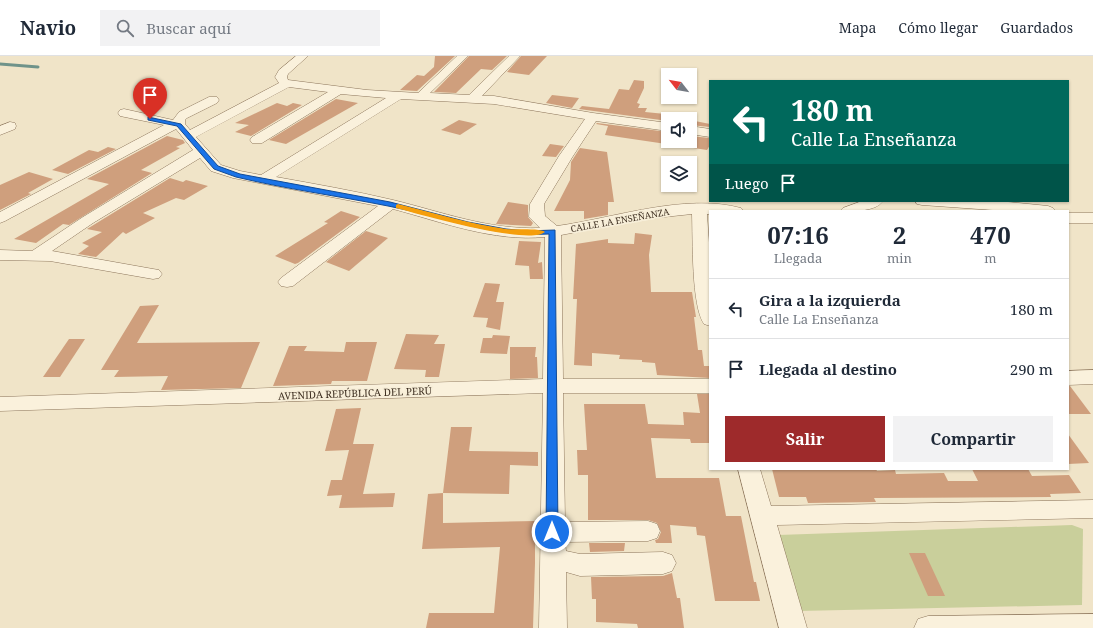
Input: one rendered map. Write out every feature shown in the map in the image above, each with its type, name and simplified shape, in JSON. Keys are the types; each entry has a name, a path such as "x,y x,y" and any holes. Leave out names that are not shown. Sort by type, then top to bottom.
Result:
{"street":[{"path":"303,56 283,72 280,77 284,83 367,94 494,100 593,117 661,126"},
{"path":"421,96 463,56"},
{"path":"472,98 515,56"},
{"path":"189,136 208,120 236,110 288,84"},
{"path":"257,140 340,90"},
{"path":"238,95 254,100"},
{"path":"262,180 400,95"},
{"path":"0,218 179,119 215,103 236,110"},
{"path":"124,113 179,119"},
{"path":"552,628 553,231 537,217 537,204 566,156 593,117"},
{"name":"CALLE LA ENSEÑANZA","path":"179,119 189,136 216,168 238,176 390,204 468,224 506,231 526,233 553,231 593,225 645,214 700,208 724,210"},
{"path":"697,131 709,133"},
{"path":"35,256 88,220 201,151"},
{"path":"851,210 873,202"},
{"path":"943,202 984,204 1039,210"},
{"path":"287,282 390,204"},
{"path":"700,208 704,297 709,316"},
{"path":"1069,218 1093,218"},
{"path":"0,255 50,256 153,274"},
{"path":"1069,378 1093,377"},
{"name":"AVENIDA REPÚBLICA DEL PERÚ","path":"0,404 552,386 709,386"},
{"path":"749,470 793,628"},
{"path":"762,516 1093,509"},
{"path":"552,532 648,531"},
{"path":"552,558 580,565 663,563"},
{"path":"928,628 1093,626"}],"green space":[{"path":"1072,525 1083,529 1082,605 798,611 778,535"}],"building":[{"path":"435,56 455,56 417,91 400,90 417,75 424,76 434,67"},
{"path":"469,56 507,56 492,70 481,69 456,93 434,92"},
{"path":"521,56 547,56 529,75 507,72"},
{"path":"634,80 644,81 644,88 637,103 640,104 638,108 647,108 645,112 661,114 661,120 579,109 582,106 609,109 619,89 629,90"},
{"path":"552,95 579,98 572,108 546,103"},
{"path":"336,99 358,103 286,144 269,140"},
{"path":"277,103 287,106 293,103 302,105 251,136 235,132 249,125 235,123"},
{"path":"459,120 477,124 460,135 441,130"},
{"path":"697,121 709,124 709,127 697,126"},
{"path":"596,124 661,131 661,143 605,135 608,126"},
{"path":"167,136 183,140 185,143 176,147 180,148 141,170 152,173 69,225 63,224 36,243 14,239 109,184 87,179"},
{"path":"697,137 709,138 709,147 707,150 693,148 697,148"},
{"path":"550,144 564,146 556,157 542,156"},
{"path":"108,147 116,149 68,174 52,170 89,150 98,152"},
{"path":"580,148 607,152 614,202 608,202 608,215 584,219 584,211 554,211 570,180 571,162"},
{"path":"29,172 53,179 28,193 31,194 0,210 0,185"},
{"path":"170,178 183,182 186,180 208,186 184,200 176,198 143,213 155,218 126,234 123,232 96,257 78,254 89,246 82,243 102,232 87,229"},
{"path":"508,202 528,205 528,217 533,223 531,226 496,224"},
{"path":"341,211 360,217 298,263 295,264 275,256 328,223 324,222"},
{"path":"366,231 388,238 349,271 326,262"},
{"path":"635,233 652,235 649,255 651,292 692,292 696,317 694,317 698,350 702,350 704,366 709,366 709,378 657,375 655,363 642,362 642,360 619,359 620,355 592,353 592,366 574,365 577,299 573,299 576,244 608,239 608,243 634,244"},
{"path":"519,241 541,242 538,263 542,262 543,279 530,279 529,266 515,265"},
{"path":"485,283 500,284 496,302 504,302 500,330 486,327 488,318 473,317"},
{"path":"159,305 137,343 260,342 241,388 161,390 168,376 114,377 119,370 101,370 140,306"},
{"path":"406,334 439,335 434,344 445,344 439,377 425,377 426,370 394,369"},
{"path":"493,335 510,336 507,354 480,353 483,338 492,338"},
{"path":"69,339 85,339 60,377 43,377"},
{"path":"346,342 377,342 367,381 332,381 331,384 273,386 289,346 307,346 304,351 344,352"},
{"path":"510,347 536,347 535,357 537,357 538,378 510,379"},
{"path":"1069,386 1070,386 1091,414 1069,414"},
{"path":"697,394 709,394 709,443 691,443 690,439 651,438 656,478 719,478 726,516 741,516 754,582 756,582 760,601 715,601 705,536 697,535 696,527 670,525 672,543 656,543 655,540 658,539 661,532 657,523 648,520 588,520 588,475 578,475 577,450 587,450 584,404 645,404 648,424 684,425 683,412 700,413"},
{"path":"361,408 353,444 374,444 363,494 395,493 393,507 339,508 342,495 327,496 331,480 342,480 349,450 325,451 336,409"},
{"path":"451,427 472,427 469,451 538,452 538,466 510,465 509,494 443,493"},
{"path":"1069,435 1089,463 1069,464"},
{"path":"772,470 895,470 896,474 944,473 948,481 978,481 972,470 1029,470 1032,476 1069,475 1081,493 1050,494 1051,497 874,498 876,502 808,503 806,497 779,497"},
{"path":"443,493 443,523 535,521 533,628 426,628 429,613 494,613 500,547 422,549 428,494"},
{"path":"589,543 625,543 624,551 590,552"},
{"path":"909,553 925,553 945,596 928,596"},
{"path":"672,573 677,598 680,598 684,628 638,628 637,624 596,622 596,599 592,599 591,577 663,576"}],"waterway":[{"path":"0,64 38,67"}],"slow traffic":[{"path":"398,206 468,224 506,231 526,233 541,232"}],"route":[{"path":"150,119 179,125 216,168 238,176 390,204 468,224 506,231 526,233 553,231 552,532"}]}
